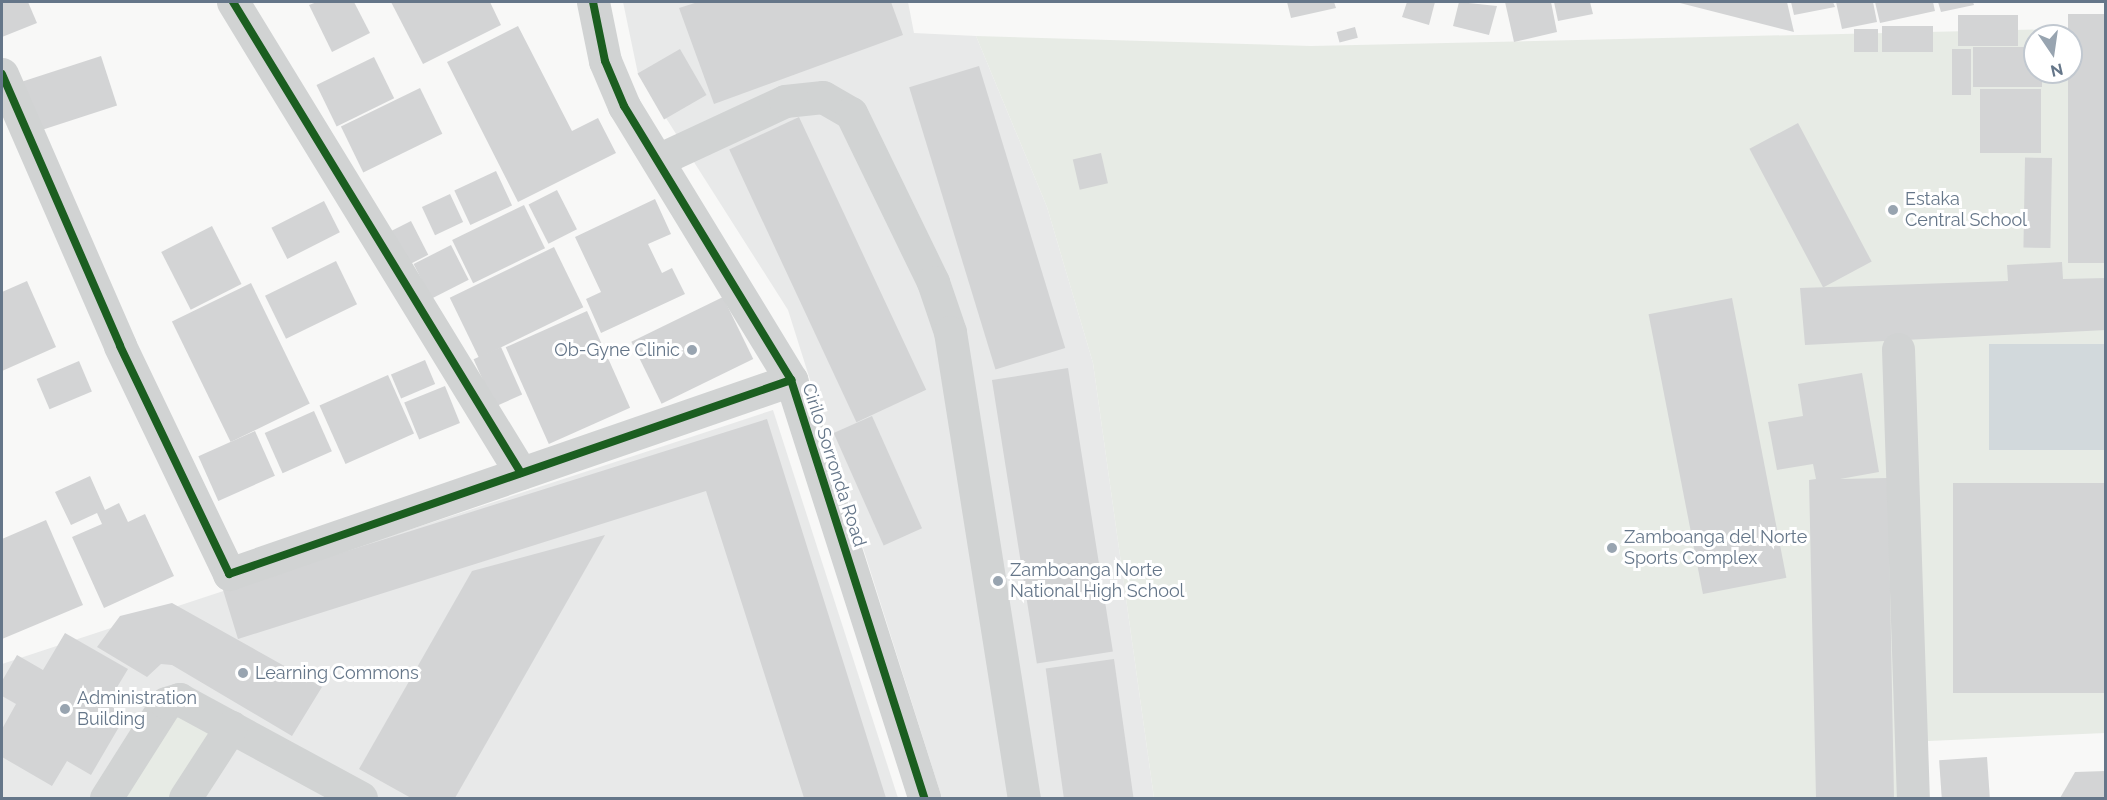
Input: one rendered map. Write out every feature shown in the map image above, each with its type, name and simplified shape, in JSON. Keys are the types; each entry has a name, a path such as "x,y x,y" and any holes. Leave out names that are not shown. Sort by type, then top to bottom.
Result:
{"street":[{"path":"233,2 521,473"},
{"name":"Cirilo Sorronda Road","path":"593,2 605,61 658,160 791,380 924,798"},
{"path":"2,74 120,346 229,574 791,380"},
{"path":"658,160 785,101 823,97 851,113 933,282 950,332 1024,798"},
{"path":"1898,349 1913,798"},
{"path":"106,798 166,703 186,701 361,798"},
{"path":"185,798 231,727"}],"shaded area":[{"name":"Zamboanga Norte National High School","path":"623,2 908,2 914,33 976,36 1047,207 1093,363 1154,798 942,798 788,310 638,74"},
{"name":"Zamboanga del Norte Sports Complex","path":"2083,28 2105,28 2105,733 1907,742 1906,798 1154,798 1093,363 1047,207 976,36 1311,46 2023,30 2023,84 2083,84"},
{"path":"1989,344 2105,344 2105,450 1989,450"},
{"path":"773,410 898,798 2,798 2,664"},
{"path":"177,716 214,736 172,798 119,798"}],"building":[{"path":"2,2 28,2 37,23 2,37"},
{"path":"317,2 354,2 370,33 332,52 309,5"},
{"path":"391,2 490,2 501,25 423,64"},
{"path":"698,2 891,2 903,35 714,104 679,8"},
{"path":"1287,2 1334,2 1336,8 1291,18"},
{"path":"1407,2 1435,2 1429,25 1402,17"},
{"path":"1459,2 1497,6 1489,35 1453,26"},
{"path":"1505,2 1551,2 1557,32 1514,42"},
{"path":"1554,2 1590,2 1593,14 1558,21"},
{"path":"1676,2 1787,2 1794,32"},
{"path":"1791,2 1833,2 1835,7 1794,15"},
{"path":"1836,2 1873,2 1877,22 1842,29"},
{"path":"1875,2 1933,2 1935,11 1880,23"},
{"path":"1938,2 1973,2 1974,5 1941,12"},
{"path":"2068,14 2106,14 2106,263 2068,263 2068,84 2083,84 2083,24 2068,24"},
{"path":"1958,15 2018,15 2018,46 1958,46"},
{"path":"518,26 572,131 598,118 616,153 518,202 447,62"},
{"path":"1882,26 1933,26 1933,52 1882,52"},
{"path":"1355,27 1358,38 1339,43 1337,32"},
{"path":"1854,29 1878,29 1878,52 1854,52"},
{"path":"1973,47 2023,47 2023,84 2042,84 2042,87 1973,87"},
{"path":"680,49 706,95 664,119 638,74"},
{"path":"1952,49 1971,49 1971,95 1952,95"},
{"path":"101,56 117,105 29,134 13,85"},
{"path":"374,57 394,98 337,126 316,85"},
{"path":"979,66 1065,348 995,369 909,87"},
{"path":"420,88 442,134 363,172 341,127"},
{"path":"1980,89 2041,89 2041,153 1980,153"},
{"path":"799,117 926,390 856,422 729,150"},
{"path":"1798,123 1872,262 1823,287 1749,149"},
{"path":"1101,153 1108,183 1080,190 1073,160"},
{"path":"2025,158 2052,158 2050,248 2023,248"},
{"path":"496,171 512,205 470,225 454,190"},
{"path":"557,190 577,229 548,244 528,205"},
{"path":"450,194 463,222 435,235 422,207"},
{"path":"655,199 671,234 648,244 662,273 672,268 685,294 601,333 586,299 601,292 575,237"},
{"path":"324,201 340,232 287,259 271,228"},
{"path":"524,205 545,248 473,283 452,240"},
{"path":"411,221 428,255 402,268 384,235"},
{"path":"212,226 242,284 191,310 161,252"},
{"path":"451,245 469,280 431,299 414,264"},
{"path":"554,247 583,307 479,358 450,298"},
{"path":"336,261 357,304 286,339 265,296"},
{"path":"2062,262 2063,279 2106,278 2106,330 1805,345 1800,288 2008,281 2007,265"},
{"path":"27,281 56,347 2,371 2,292"},
{"path":"251,283 310,403 231,442 172,322"},
{"name":"Ob-Gyne Clinic","path":"723,297 753,359 662,404 631,342"},
{"path":"1732,298 1786,578 1703,594 1649,314"},
{"path":"587,311 630,408 549,444 506,347"},
{"path":"501,347 522,395 495,407 474,359"},
{"path":"425,360 435,384 401,398 391,374"},
{"path":"79,361 92,391 50,409 37,379"},
{"path":"1068,368 1113,651 1037,664 992,380"},
{"path":"1862,373 1879,472 1840,479 1888,478 1894,798 1816,798 1809,480 1816,479 1813,464 1777,470 1768,422 1803,416 1798,384"},
{"path":"388,375 414,433 346,464 319,406"},
{"path":"445,386 460,423 419,440 404,402"},
{"path":"314,411 332,451 283,473 265,433"},
{"path":"872,416 922,528 884,545 834,433"},
{"path":"767,419 886,798 804,798 706,491 238,639 223,590"},
{"path":"255,431 275,476 218,501 198,456"},
{"path":"90,476 105,510 119,503 128,522 145,514 174,576 104,608 72,537 102,524 97,513 71,525 55,492"},
{"path":"1953,483 2106,483 2106,693 1953,693"},
{"path":"46,520 83,605 2,639 2,539"},
{"path":"605,535 455,798 411,798 359,769 472,571"},
{"name":"Learning Commons","path":"172,603 322,687 292,736 172,665 161,664 147,677 97,647 120,616"},
{"name":"Administration Building","path":"65,633 128,669 107,704 126,715 91,775 67,761 52,786 2,757 2,729 16,704 2,696 2,681 17,655 43,670"},
{"path":"1114,659 1133,798 1064,798 1046,669"},
{"path":"1987,757 1990,798 1942,798 1939,760"},
{"path":"2106,771 2106,798 2060,798 2075,772"}],"cycle path":[{"path":"233,2 521,473"},
{"path":"593,2 605,61 624,106 791,380 924,798"},
{"path":"2,74 120,346 229,574 791,380"}],"place":[{"name":"Estaka Central School","path":"1893,210"},
{"name":"Ob-Gyne Clinic","path":"692,350"},
{"name":"Zamboanga del Norte Sports Complex","path":"1612,548"},
{"name":"Zamboanga Norte National High School","path":"998,581"},
{"name":"Learning Commons","path":"243,673"},
{"name":"Administration Building","path":"65,709"}]}
